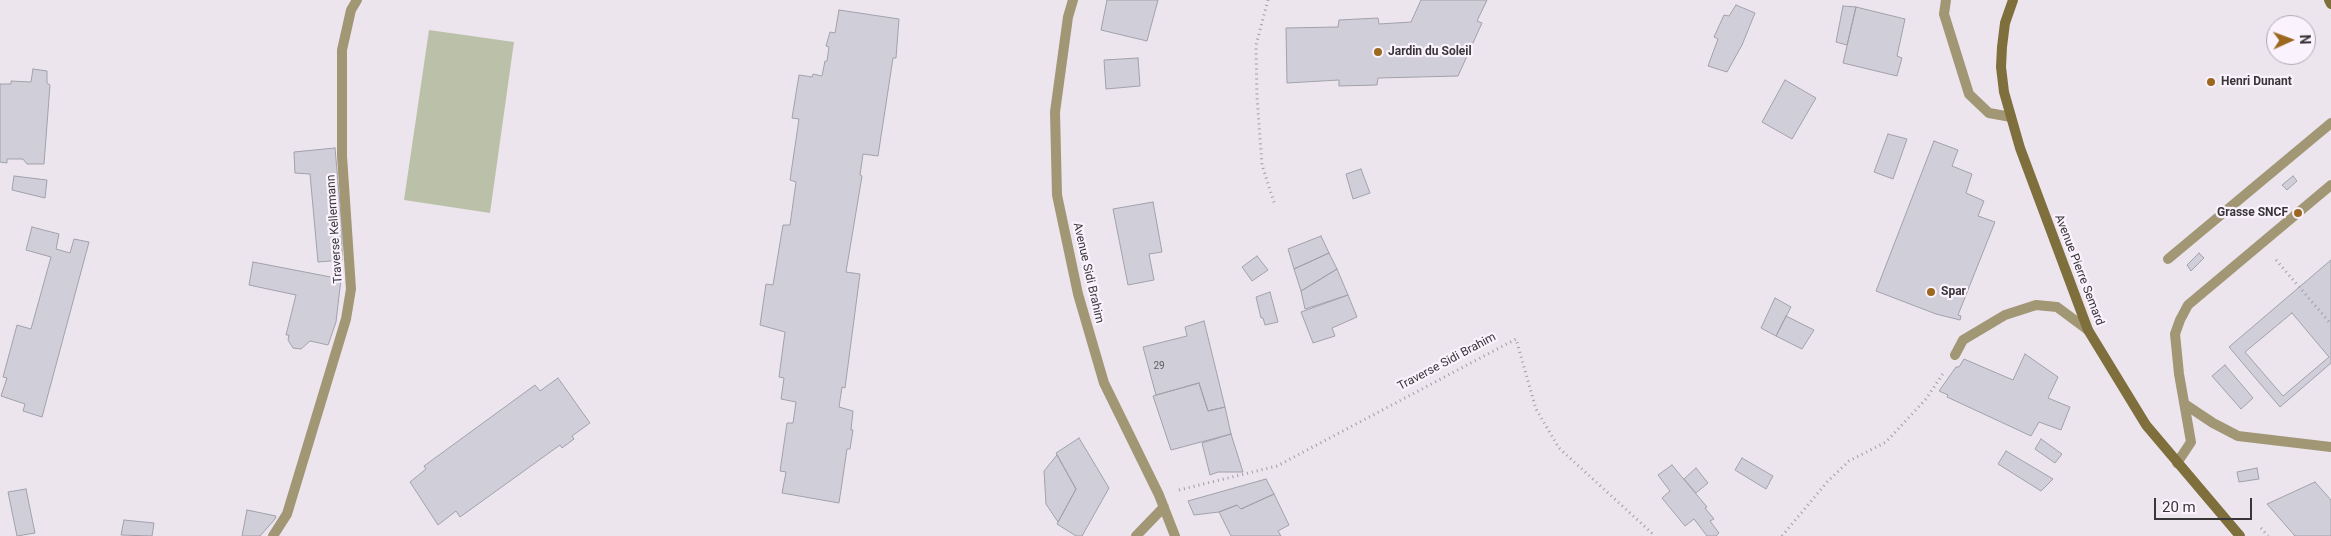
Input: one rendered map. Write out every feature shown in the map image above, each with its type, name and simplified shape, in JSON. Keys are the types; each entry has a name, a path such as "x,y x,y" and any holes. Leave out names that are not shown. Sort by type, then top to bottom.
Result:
{"main road":[{"name":"Avenue Pierre Semard","path":"2013,0 2005,23 2001,67 2004,92 2020,148 2088,330 2134,408 2240,536"}],"street":[{"name":"Traverse Kellermann","path":"273,536 288,514 346,319 351,289 342,156 342,50 351,10 357,0"},
{"name":"Avenue Sidi Brahim","path":"1073,0 1068,17 1056,112 1057,195 1078,294 1104,383 1160,495 1176,536"},
{"path":"1946,0 1944,14 1969,94 1989,113 2011,117"},
{"path":"2168,259 2331,122"},
{"path":"2178,463 2191,442 2186,405 2179,374 2175,334 2188,305 2331,185"},
{"path":"1955,355 1963,340 2005,315 2036,305 2057,307 2088,330"},
{"path":"2186,405 2213,423 2238,436 2331,447"},
{"path":"1136,536 1164,508"}],"path":[{"path":"1268,0 1256,45 1257,97 1262,165 1275,205"},
{"path":"2276,260 2331,324"},
{"name":"Traverse Sidi Brahim","path":"1160,495 1277,466 1516,339 1536,409 1559,448 1655,536"},
{"path":"1782,536 1828,481 1848,461 1886,442 1926,399 1955,355"}],"green space":[{"path":"429,30 514,42 490,213 404,200"}],"building":[{"path":"1107,0 1158,0 1147,41 1101,30"},
{"name":"Jardin du Soleil","path":"1421,0 1487,0 1477,21 1482,23 1458,76 1378,78 1377,85 1339,86 1339,80 1287,83 1286,28 1338,27 1339,20 1378,18 1379,24 1411,22"},
{"path":"1736,5 1755,13 1742,45 1727,72 1708,66 1718,39 1714,37 1724,15 1729,16"},
{"path":"1843,6 1856,7 1847,45 1836,42"},
{"path":"1856,7 1905,19 1897,56 1902,58 1897,76 1843,63"},
{"path":"839,10 899,19 896,58 893,58 878,156 863,154 860,175 862,176 846,272 860,274 845,388 842,387 839,407 853,411 851,430 853,430 850,449 847,449 839,503 782,493 786,472 780,471 787,423 793,423 796,402 781,399 784,378 779,377 785,332 760,325 766,284 773,285 783,225 790,225 796,182 790,180 799,119 792,118 799,75 812,77 813,74 822,76 829,47 826,46 830,32 835,33"},
{"path":"1138,58 1140,86 1106,89 1104,60"},
{"path":"33,69 47,71 47,83 50,85 44,164 27,164 23,159 7,159 7,163 0,162 0,84 11,84 11,81 31,82"},
{"path":"1785,80 1816,98 1792,139 1762,122"},
{"path":"1888,134 1907,139 1893,179 1874,172"},
{"path":"1934,141 1958,150 1952,166 1972,174 1966,193 1984,201 1978,216 1995,222 1958,315 1961,316 1960,320 1936,314 1876,291"},
{"path":"335,148 342,227 342,260 318,262 310,174 295,173 294,152"},
{"path":"1361,169 1370,193 1353,199 1346,174"},
{"path":"14,176 47,180 45,198 12,190"},
{"path":"2293,176 2297,181 2287,190 2282,185"},
{"path":"1153,202 1162,252 1149,254 1154,280 1128,285 1113,209"},
{"path":"32,227 59,234 56,249 70,253 74,239 89,242 42,417 23,411 25,404 1,396 7,378 3,377 17,325 31,329 51,257 26,250"},
{"path":"1321,236 1329,253 1294,269 1288,249"},
{"path":"1329,253 1337,269 1301,291 1294,269"},
{"path":"2199,253 2204,258 2191,271 2187,265"},
{"path":"1257,256 1268,270 1252,281 1242,267"},
{"path":"2331,260 2331,363 2280,407 2229,347"},
{"path":"253,262 341,279 336,322 328,345 310,341 301,349 293,348 288,340 289,335 286,335 296,295 249,285"},
{"path":"1337,269 1348,295 1305,309 1301,291"},
{"path":"1270,292 1278,322 1265,325 1263,318 1261,318 1256,297"},
{"path":"1348,295 1357,317 1332,328 1335,336 1313,343 1301,312"},
{"path":"1775,298 1791,307 1776,336 1761,328"},
{"path":"2292,313 2329,357 2283,396 2245,352"},
{"path":"1786,316 1814,330 1802,349 1776,336"},
{"path":"1204,321 1225,407 1208,411 1199,383 1156,395 1143,347 1187,336 1185,327"},
{"path":"2025,354 2058,377 2048,398 2070,407 2061,430 2039,422 2031,436 1947,397 1948,395 1939,391 1964,359 2013,380"},
{"path":"2225,365 2253,398 2241,409 2212,376"},
{"path":"558,378 590,423 572,436 574,439 562,448 560,445 460,517 456,511 438,525 410,482 426,469 424,466 535,385 540,391"},
{"path":"1199,383 1208,411 1225,407 1231,434 1171,450 1153,396"},
{"path":"1231,434 1243,472 1218,472 1210,475 1202,443"},
{"path":"1079,438 1109,488 1082,536 1076,536 1057,524 1076,489 1056,453"},
{"path":"2041,439 2062,454 2055,463 2035,449"},
{"path":"2006,451 2053,479 2041,491 1998,464"},
{"path":"1057,455 1076,489 1058,522 1046,504 1044,471"},
{"path":"1742,458 1773,476 1766,489 1735,470"},
{"path":"1672,465 1707,507 1705,508 1714,519 1710,521 1719,533 1716,536 1707,536 1694,519 1685,526 1662,498 1670,491 1658,475"},
{"path":"1696,468 1708,483 1696,493 1684,479"},
{"path":"2257,468 2259,479 2239,482 2237,472"},
{"path":"1266,479 1274,494 1241,509 1237,505 1219,512 1194,515 1188,501"},
{"path":"2315,482 2331,500 2331,536 2295,536 2267,504"},
{"path":"26,489 35,533 17,536 8,492"},
{"path":"1274,494 1289,525 1278,531 1281,536 1231,536 1219,512 1237,505 1241,509"},
{"path":"247,510 276,516 260,536 242,536"},
{"path":"124,520 154,523 152,536 121,535"}],"place":[{"name":"Jardin du Soleil","path":"1378,52"},
{"name":"Henri Dunant","path":"2211,82"},
{"name":"Grasse SNCF","path":"2298,213"},
{"name":"Spar","path":"1931,292"}]}
